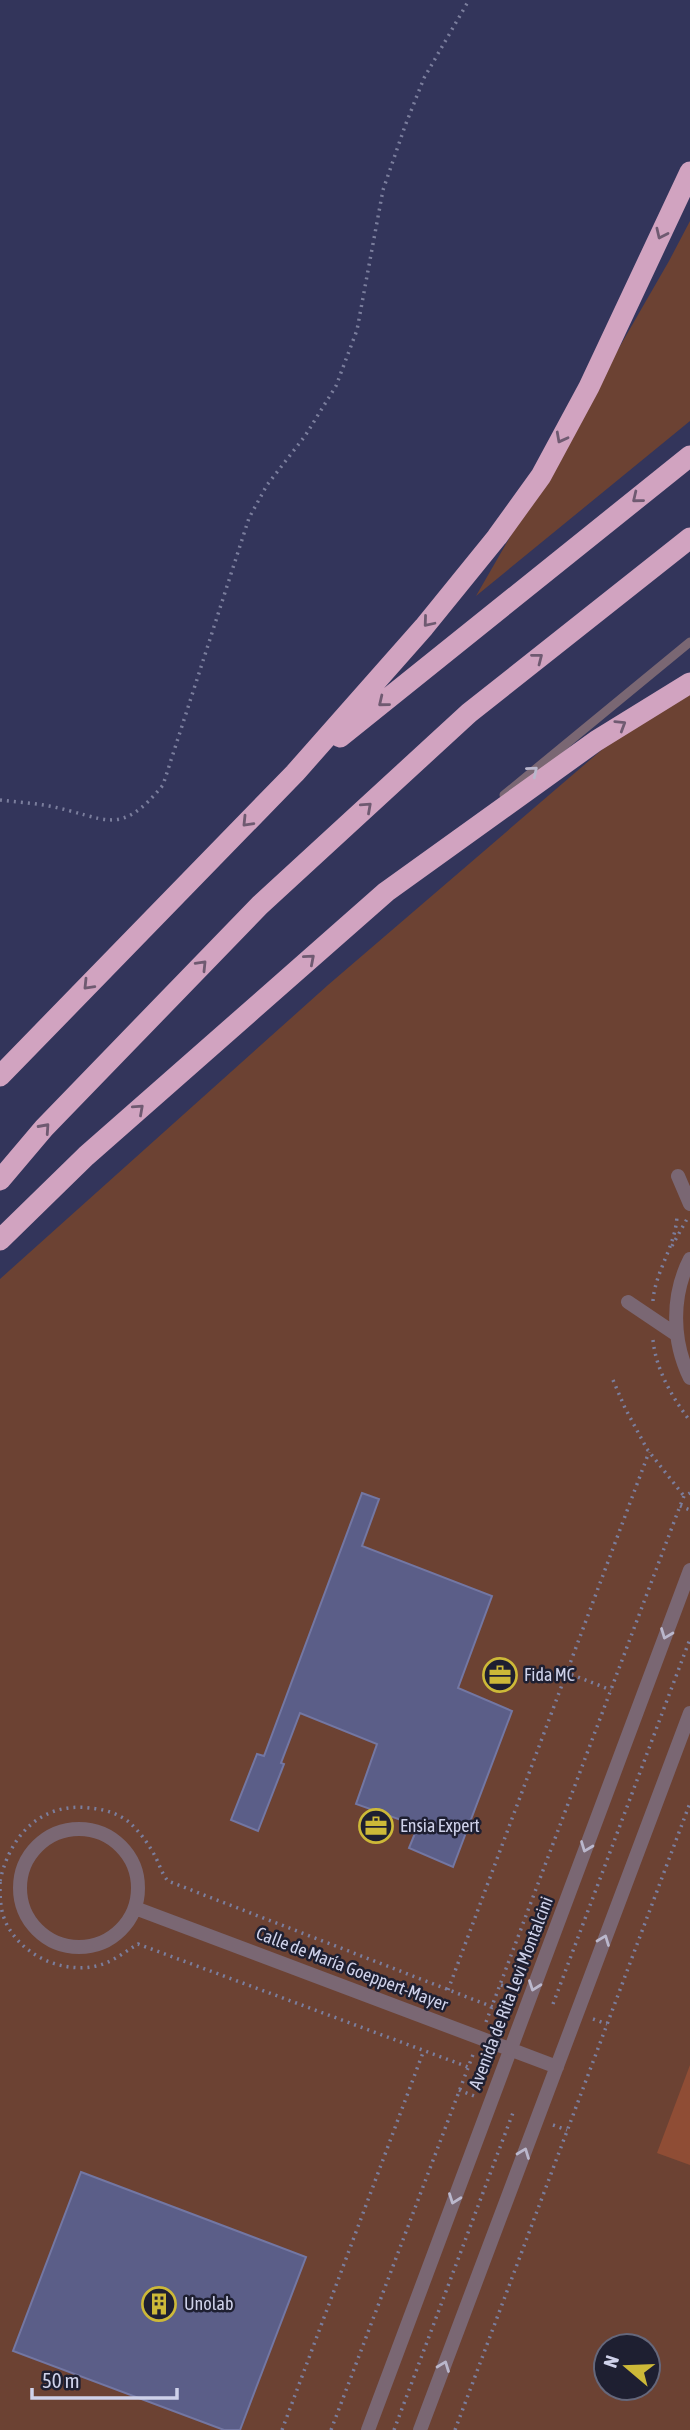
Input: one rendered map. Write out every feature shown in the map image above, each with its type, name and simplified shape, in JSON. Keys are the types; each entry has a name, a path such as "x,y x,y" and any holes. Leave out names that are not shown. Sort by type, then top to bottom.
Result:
{"highway":[{"path":"0,1076 295,773 424,626 497,537 541,476 589,387 690,172"},
{"path":"295,773 690,456"},
{"path":"0,1180 44,1128 270,896 469,713 690,538"},
{"path":"0,1240 86,1156 386,892 596,741 690,682"}],"street":[{"path":"678,1176 682,1204"},
{"path":"690,1259 677,1298 677,1335 690,1378"},
{"path":"628,1302 677,1335"},
{"name":"Avenida de Rita Levi Montalcini","path":"368,2430 690,1570"},
{"path":"420,2430 690,1713"},
{"path":"76,1830 99,1833 119,1844 132,1863 138,1885 135,1908 123,1927 104,1941 83,1947 60,1944 40,1932 27,1914 21,1891 24,1869 36,1849 54,1835 76,1830"},
{"name":"Calle de María Goeppert-Mayer","path":"135,1908 556,2067"}],"lane":[{"path":"386,892 690,642"}],"path":[{"path":"0,800 48,806 114,821 127,818 138,811 163,785 249,518 267,485 305,436 336,386 357,330 383,190 405,126 424,78 469,0"},
{"path":"682,1204 654,1287 652,1317 655,1356 664,1379 690,1421"},
{"path":"666,1256 690,1214"},
{"path":"613,1380 649,1452 684,1496"},
{"path":"448,1990 649,1452"},
{"path":"331,2430 680,1506 684,1496 690,1493"},
{"path":"680,1506 690,1510"},
{"path":"553,2004 690,1639"},
{"path":"565,1672 611,1690"},
{"path":"455,2430 690,1804"},
{"path":"468,2067 138,1944 112,1961 100,1965 71,1968 57,1965 28,1950 14,1936 3,1916 0,1882 10,1852 19,1835 47,1812 66,1808 101,1809 130,1823 149,1847 162,1875 168,1881 498,2009"},
{"path":"501,1984 607,2024"},
{"path":"282,2430 424,2050"},
{"path":"459,2090 490,2102"},
{"path":"394,2430 513,2110 567,2130"}],"shaded area":[{"path":"690,221 690,421 476,596 669,261"},
{"path":"690,674 690,2430 0,2430 0,1279 328,985"},
{"path":"690,2065 690,2165 657,2153"}],"building":[{"path":"362,1493 379,1499 362,1546 492,1596 458,1688 512,1711 453,1867 409,1848 418,1826 356,1804 377,1744 300,1713 258,1831 231,1820 257,1754 264,1756"},
{"name":"Unolab","path":"81,2172 306,2257 240,2430 224,2430 13,2351"}],"place":[{"name":"Fida MC","path":"500,1675"},
{"name":"Ensia Expert","path":"376,1826"},
{"name":"Unolab","path":"159,2304"}]}
